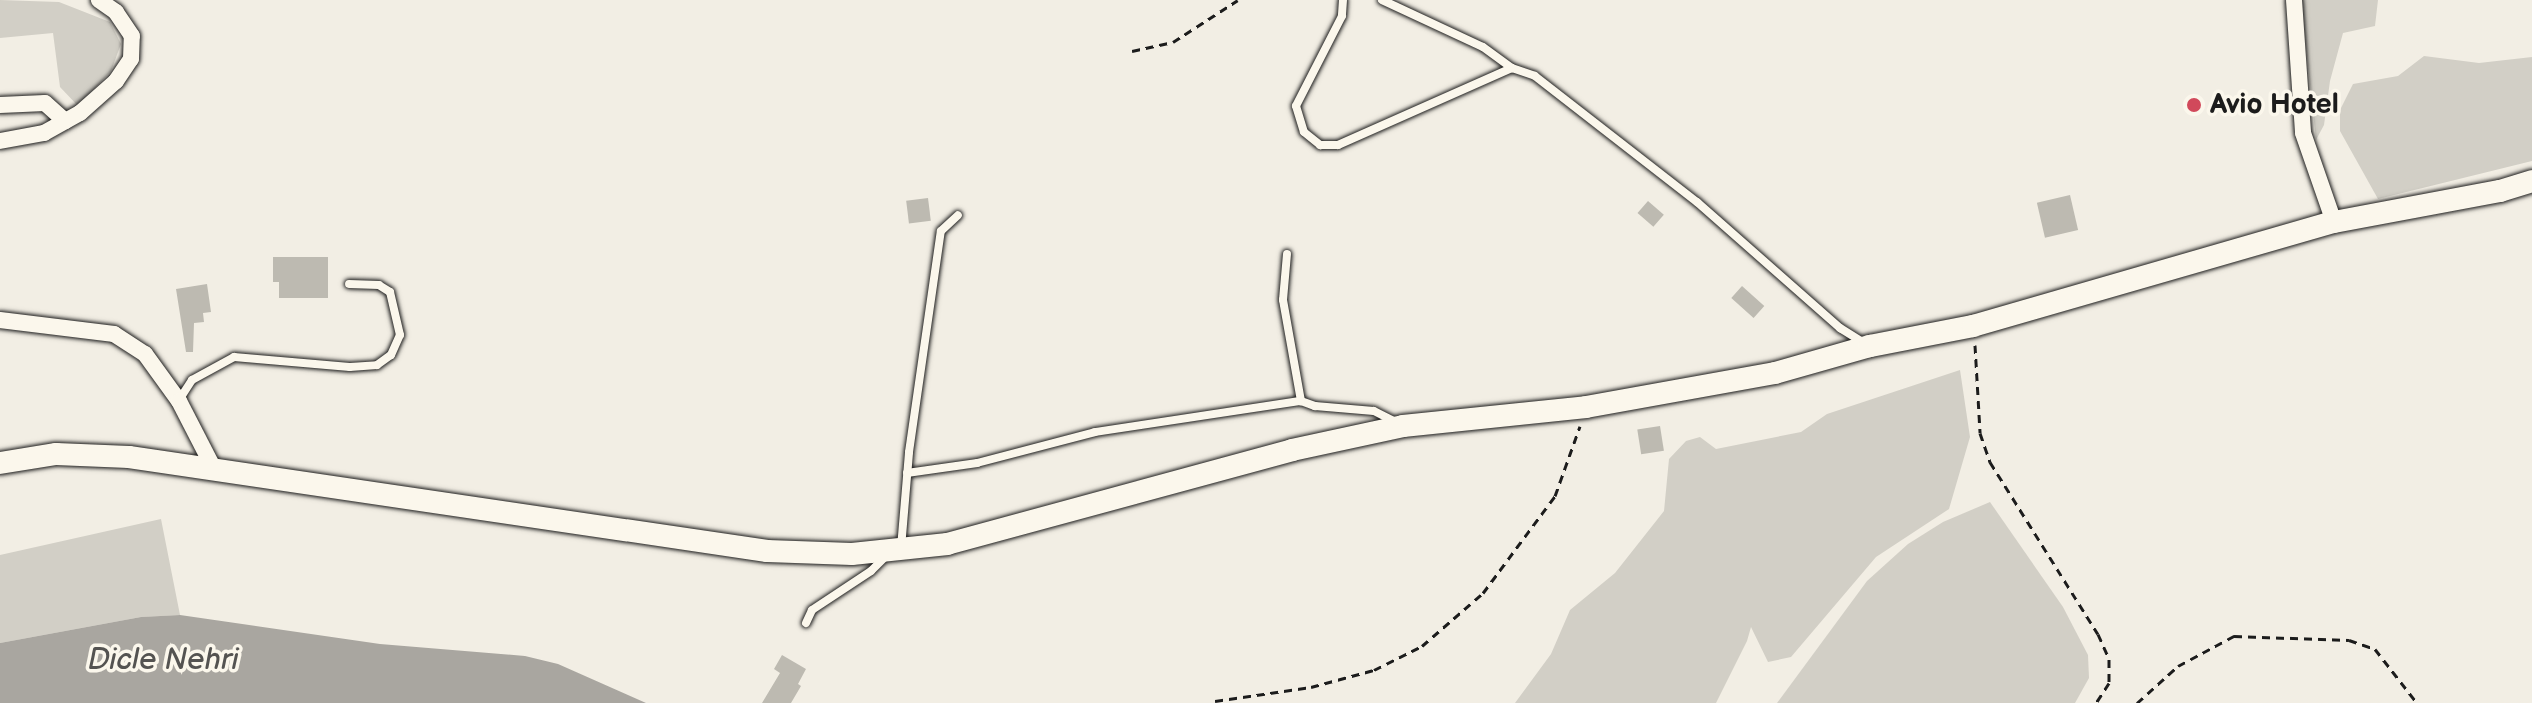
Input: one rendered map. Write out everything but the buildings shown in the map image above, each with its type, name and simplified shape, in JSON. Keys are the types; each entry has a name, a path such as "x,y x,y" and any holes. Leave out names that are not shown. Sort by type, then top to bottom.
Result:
{"street":[{"path":"0,141 44,133 65,121 116,81 131,59 132,36 116,12 99,0"},
{"path":"2294,0 2303,133 2334,222"},
{"path":"0,105 45,103 65,121"},
{"path":"0,463 56,454 129,457 767,551 852,554 947,544 1292,450 1403,426 1586,407 1775,373 1870,346 1973,326 2334,222 2500,191 2532,181"},
{"path":"0,320 114,334 145,354 179,401 214,469"}],"lane":[{"path":"1343,0 1342,16 1296,106 1304,132 1320,145 1338,145 1512,68"},
{"path":"1382,0 1483,47 1512,68 1535,76 1588,114 1697,202 1840,328 1870,346"},
{"path":"806,623 812,610 871,571 897,549 941,231 958,215"},
{"path":"1287,254 1283,300 1301,401"},
{"path":"179,401 192,380 234,357 350,367 377,365 391,355 400,335 398,315 390,292 379,285 349,284"},
{"path":"907,473 977,463 1095,432 1301,401 1315,406 1374,411 1403,426"}],"path":[{"path":"1132,51 1173,42 1238,0"},
{"path":"1973,326 1980,433 1990,462 2098,634 2109,659 2109,683 2096,703"},
{"path":"1215,701 1311,687 1374,670 1422,646 1453,623 1483,593 1555,496 1586,407"},
{"path":"2137,703 2178,666 2234,636 2349,640 2375,649 2417,703"}],"shaded area":[{"path":"0,0 59,2 110,22 121,44 111,71 78,106 60,87 53,33 0,38"},
{"path":"2301,0 2378,0 2375,26 2343,33 2330,81 2324,125 2316,140"},
{"path":"2424,56 2479,63 2532,57 2532,161 2378,199 2340,131 2340,110 2353,84 2398,76"},
{"path":"1960,370 1970,437 1949,509 1876,557 1791,657 1768,662 1751,627 1716,703 1515,703 1551,654 1570,610 1615,573 1664,511 1669,459 1686,441 1700,437 1716,449 1801,432 1827,414"},
{"path":"1990,502 2063,607 2088,655 2089,678 2075,703 1777,703 1867,581 1908,544 1943,522"},
{"path":"161,519 180,615 141,617 0,643 0,555"}],"water":[{"name":"Dicle Nehri","path":"180,615 380,644 525,656 558,664 646,703 0,703 0,643 141,617"}],"place":[{"name":"Avio Hotel","path":"2194,105"}]}
